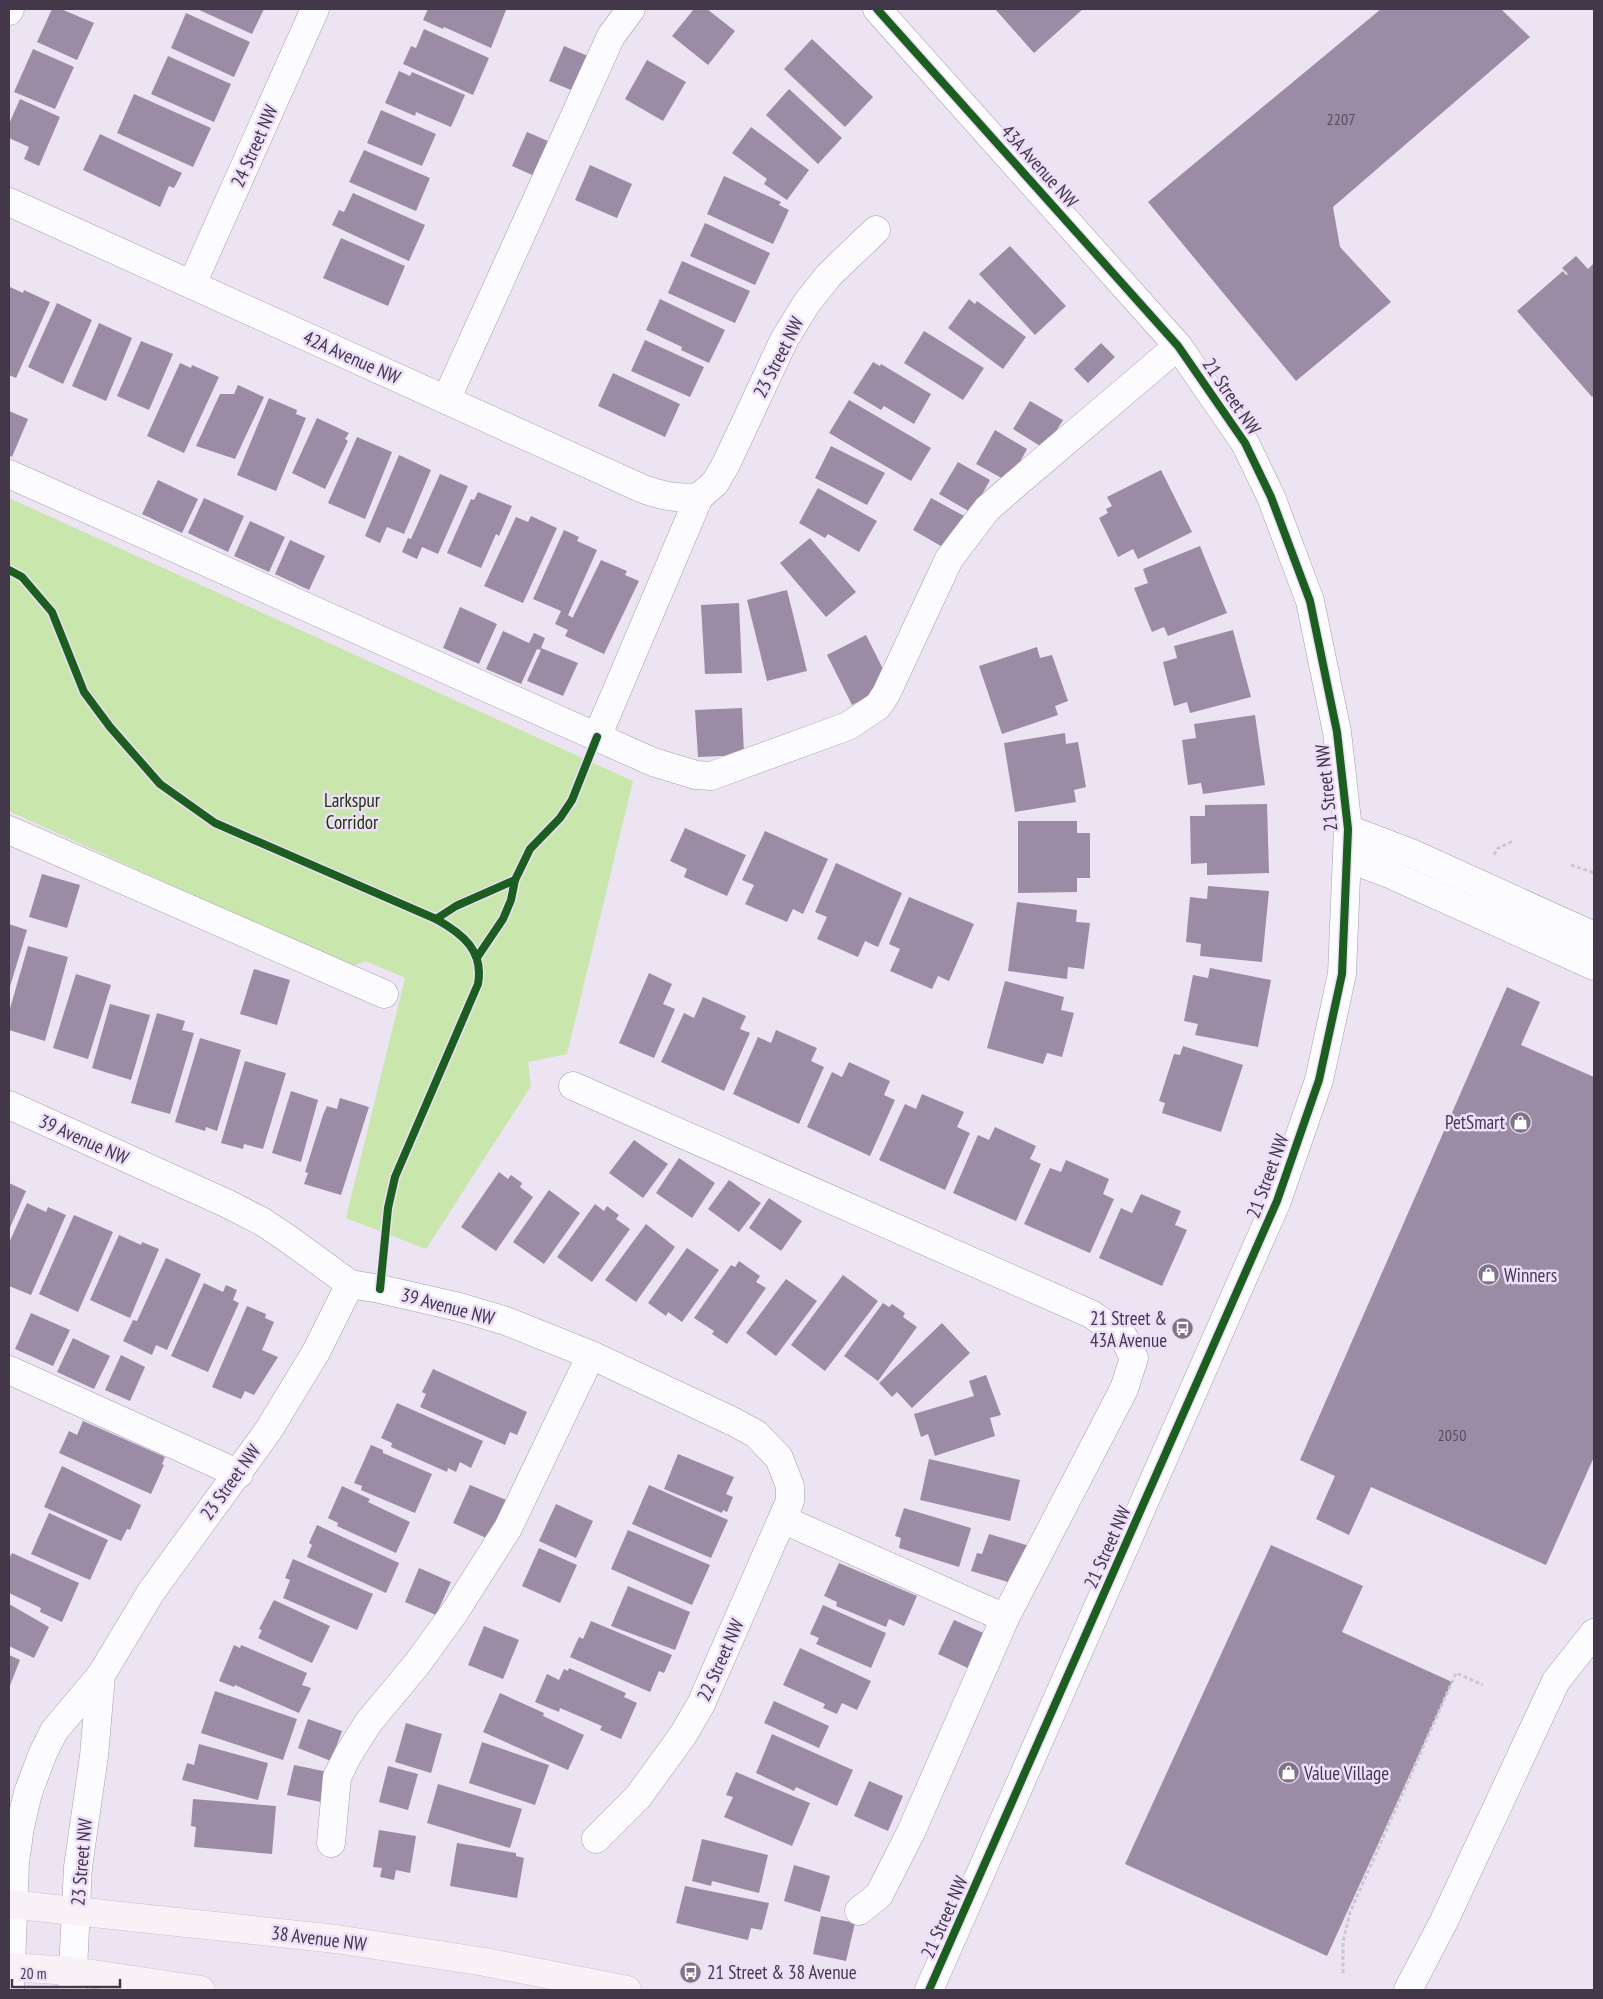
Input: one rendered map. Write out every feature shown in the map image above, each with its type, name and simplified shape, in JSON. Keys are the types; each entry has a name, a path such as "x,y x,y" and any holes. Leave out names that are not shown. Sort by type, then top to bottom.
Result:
{"main road":[{"name":"38 Avenue NW","path":"11,1904 336,1939 485,1962 626,1990"},
{"path":"10,1975 201,1990"}],"street":[{"name":"24 Street NW","path":"192,284 315,9"},
{"path":"446,400 611,36 631,9"},
{"name":"43A Avenue NW","path":"877,9 1178,346"},
{"name":"42A Avenue NW","path":"9,202 663,496 681,499 699,497"},
{"name":"23 Street NW","path":"699,497 715,483 726,464 784,340 806,304 829,275 876,230"},
{"path":"9,474 653,762 696,775 711,776 848,726 866,716 878,706 886,694 949,559 987,508 1178,346"},
{"name":"21 Street NW","path":"929,1990 1277,1201 1319,1080 1342,974 1348,829 1336,732 1310,601 1271,497 1245,443 1178,346"},
{"path":"597,737 699,497"},
{"path":"1348,829 1411,853 1594,936"},
{"path":"9,830 384,994"},
{"path":"1347,858 1392,875 1594,966"},
{"path":"573,1086 1091,1314 1123,1336 1134,1358 1124,1389 1005,1618 910,1832 879,1895 859,1911"},
{"name":"39 Avenue NW","path":"9,1105 254,1218 291,1241 350,1284 459,1307 506,1322 591,1355 756,1434 779,1458"},
{"name":"23 Street NW","path":"10,1975 11,1904 20,1827 28,1793 43,1753 54,1731 101,1675 151,1592 268,1432 316,1352 350,1284"},
{"path":"331,1844 336,1777 368,1722 417,1664 454,1613 508,1528 591,1355"},
{"path":"9,1370 239,1474"},
{"name":"22 Street NW","path":"596,1839 638,1797 683,1735 701,1704 784,1520 790,1501 790,1486 779,1458"},
{"path":"784,1520 1005,1618"},
{"path":"1408,1990 1444,1921 1556,1681 1594,1633"},
{"name":"23 Street NW","path":"72,1981 78,1867 94,1756 101,1675"}],"path":[{"path":"1571,865 1594,874"},
{"path":"1343,1974 1343,1942 1350,1912 1456,1673 1483,1685"}],"green space":[{"name":"Larkspur Corridor","path":"9,498 633,781 567,1054 528,1062 531,1086 426,1249 346,1218 405,978 366,961 350,967 9,811"}],"building":[{"path":"52,9 61,9 94,23 77,60 37,42"},
{"path":"197,9 264,9 252,34"},
{"path":"428,9 506,10 491,48 444,27 443,29 423,20"},
{"path":"694,9 707,9 735,31 708,65 672,36"},
{"path":"995,9 1083,9 1034,53"},
{"path":"1381,9 1501,9 1530,37 1333,207 1340,247 1391,302 1296,381 1148,202"},
{"path":"186,13 250,42 234,77 171,48"},
{"path":"424,29 489,58 473,95 403,64 411,46 416,48"},
{"path":"812,39 873,97 845,127 784,69"},
{"path":"564,46 595,59 581,94 549,81"},
{"path":"33,49 74,67 55,109 14,92"},
{"path":"168,56 231,84 214,122 151,94"},
{"path":"647,60 686,82 663,121 625,99"},
{"path":"399,71 410,76 412,72 465,95 451,127 416,112 415,116 385,103"},
{"path":"789,89 842,138 818,164 766,115"},
{"path":"134,94 211,128 193,167 117,133"},
{"path":"20,99 60,117 39,166 24,159 29,147 9,138 9,124"},
{"path":"381,110 436,134 422,166 367,143"},
{"path":"751,127 809,170 787,200 764,184 767,179 732,153"},
{"path":"527,132 564,148 548,182 512,166"},
{"path":"100,134 182,173 174,188 169,186 160,207 83,170"},
{"path":"364,150 430,178 416,211 349,182"},
{"path":"590,165 632,184 617,218 575,200"},
{"path":"724,176 781,202 779,205 789,210 773,244 707,214"},
{"path":"353,193 425,225 409,261 332,225 339,210 344,212"},
{"path":"705,223 770,253 755,285 690,256"},
{"path":"341,238 405,266 388,306 323,278"},
{"path":"1010,246 1066,306 1035,335 979,274"},
{"path":"1576,256 1588,269 1594,263 1594,395 1592,397 1517,311 1563,271 1566,275 1568,274 1562,268"},
{"path":"682,261 750,291 735,323 668,293"},
{"path":"10,287 23,293 24,290 50,302 16,378 9,375"},
{"path":"660,299 725,330 709,363 681,350 682,347 646,330"},
{"path":"969,299 975,304 977,301 1026,337 1003,369 948,328"},
{"path":"57,303 92,320 63,384 28,367"},
{"path":"99,323 132,338 106,401 72,386"},
{"path":"924,331 984,368 963,400 904,363"},
{"path":"645,340 704,367 690,397 631,371"},
{"path":"141,341 173,354 149,410 117,396"},
{"path":"1101,343 1115,357 1088,383 1074,369"},
{"path":"873,362 880,366 881,364 931,394 914,424 884,406 881,410 853,393"},
{"path":"180,363 191,368 192,365 219,377 184,453 147,436"},
{"path":"613,373 680,404 665,437 598,406"},
{"path":"238,385 264,397 235,459 196,446 220,394 234,394"},
{"path":"269,398 297,410 296,414 306,418 276,491 237,475"},
{"path":"849,400 931,448 911,481 829,433"},
{"path":"1030,401 1063,420 1045,449 1013,429"},
{"path":"9,411 28,419 12,457 9,455"},
{"path":"317,418 349,433 345,439 348,441 325,489 292,473"},
{"path":"995,430 1027,449 1009,482 976,464"},
{"path":"357,437 392,452 365,519 328,503"},
{"path":"831,446 885,473 867,505 815,478"},
{"path":"399,455 431,470 404,534 387,527 380,543 365,536"},
{"path":"958,462 990,480 972,513 939,494"},
{"path":"1161,470 1192,532 1138,559 1133,549 1118,557 1099,518 1108,513 1106,509 1112,506 1107,497"},
{"path":"440,474 468,486 438,554 422,547 417,559 402,552 408,538 411,539"},
{"path":"158,480 198,499 182,533 142,514"},
{"path":"818,488 877,521 859,552 828,534 825,538 799,523"},
{"path":"478,492 512,506 499,536 496,534 481,568 447,553 471,499 474,500"},
{"path":"204,498 244,516 228,552 188,533"},
{"path":"931,498 966,517 948,550 913,530"},
{"path":"531,516 557,528 523,603 484,586 516,517 528,522"},
{"path":"250,521 285,537 269,572 234,556"},
{"path":"564,530 579,537 577,541 597,550 568,615 573,618 601,560 627,571 625,575 639,581 604,654 565,636 568,630 555,624 561,611 533,599"},
{"path":"810,538 856,592 826,617 780,563"},
{"path":"290,540 325,556 309,590 275,574"},
{"path":"1200,546 1227,613 1168,636 1164,627 1152,632 1134,588 1148,583 1143,569"},
{"path":"787,590 807,671 767,681 747,600"},
{"path":"739,603 742,673 705,674 701,605"},
{"path":"460,607 497,624 479,664 443,648"},
{"path":"1233,630 1251,697 1190,713 1187,702 1174,706 1163,662 1177,658 1174,646"},
{"path":"503,631 529,643 534,633 545,638 541,648 578,663 563,696 527,681 541,650 537,649 521,684 486,669"},
{"path":"866,635 891,685 852,705 827,655"},
{"path":"1037,647 1040,658 1052,655 1068,701 1055,706 1058,715 1002,734 979,666"},
{"path":"742,708 744,755 698,757 695,710"},
{"path":"1255,715 1265,785 1203,794 1201,783 1188,785 1182,740 1196,738 1194,724"},
{"path":"1065,733 1066,744 1078,742 1086,787 1074,790 1076,802 1015,812 1004,743"},
{"path":"1267,804 1269,873 1207,875 1207,863 1191,864 1190,816 1205,816 1205,805"},
{"path":"1018,821 1077,821 1077,833 1090,833 1090,878 1077,878 1077,892 1018,893"},
{"path":"685,828 746,855 727,896 684,877 687,869 670,861"},
{"path":"765,831 828,859 803,914 793,909 787,922 745,904 754,885 742,880"},
{"path":"836,863 902,893 878,947 865,941 858,957 817,939 827,917 815,912"},
{"path":"42,874 80,885 67,928 29,917"},
{"path":"1208,886 1269,891 1262,962 1200,956 1201,944 1186,942 1190,897 1207,899"},
{"path":"909,897 974,924 949,981 938,976 932,989 890,971 900,949 889,944"},
{"path":"1017,902 1077,910 1076,922 1090,923 1084,969 1068,967 1067,979 1008,971"},
{"path":"9,924 27,930 9,990"},
{"path":"28,946 68,957 45,1041 9,1030 9,1012"},
{"path":"1210,968 1271,980 1258,1047 1195,1035 1198,1024 1184,1021 1193,975 1208,978"},
{"path":"254,969 290,980 277,1025 240,1014"},
{"path":"649,973 672,984 663,1004 675,1009 654,1058 619,1043"},
{"path":"76,974 111,985 88,1059 53,1048"},
{"path":"1005,981 1064,997 1061,1010 1074,1013 1062,1057 1047,1053 1043,1064 987,1048"},
{"path":"1507,987 1540,1002 1521,1045 1594,1077 1594,1457 1546,1565 1371,1487 1349,1535 1316,1519 1335,1476 1300,1460"},
{"path":"703,997 746,1016 740,1029 750,1033 724,1091 661,1062 684,1013 694,1018"},
{"path":"110,1004 150,1015 131,1080 92,1068"},
{"path":"157,1013 185,1021 182,1030 194,1033 170,1114 131,1103"},
{"path":"776,1030 817,1048 811,1061 824,1067 799,1124 733,1094 758,1037 771,1043"},
{"path":"200,1038 241,1050 217,1131 206,1127 205,1131 175,1122"},
{"path":"1183,1046 1243,1065 1221,1132 1162,1113 1165,1103 1159,1101 1174,1054 1180,1055"},
{"path":"245,1061 286,1073 263,1149 244,1144 243,1149 221,1143"},
{"path":"849,1062 890,1081 884,1095 895,1100 870,1156 807,1127 832,1072 842,1077"},
{"path":"291,1091 318,1100 301,1162 272,1153"},
{"path":"922,1094 964,1112 957,1127 970,1133 945,1190 879,1160 905,1104 916,1109"},
{"path":"340,1098 369,1107 341,1195 304,1184 308,1173 305,1172 323,1115 327,1106 337,1109"},
{"path":"995,1127 1036,1146 1030,1159 1041,1164 1016,1221 953,1193 978,1135 989,1140"},
{"path":"634,1140 668,1164 643,1198 609,1173"},
{"path":"679,1158 715,1183 692,1218 656,1193"},
{"path":"1066,1160 1109,1179 1103,1194 1114,1199 1090,1253 1024,1224 1050,1168 1061,1172"},
{"path":"499,1172 508,1179 511,1175 522,1183 520,1187 533,1197 496,1251 461,1227"},
{"path":"729,1180 761,1203 739,1232 708,1209"},
{"path":"9,1183 26,1191 9,1230"},
{"path":"549,1190 580,1213 544,1264 513,1242"},
{"path":"1141,1194 1181,1211 1175,1225 1187,1230 1162,1286 1099,1258 1121,1208 1132,1213"},
{"path":"769,1198 802,1221 781,1251 749,1228"},
{"path":"27,1203 46,1212 48,1207 66,1215 31,1295 9,1286 9,1243"},
{"path":"595,1204 604,1211 607,1206 619,1215 616,1219 630,1229 592,1282 557,1257"},
{"path":"74,1215 113,1232 78,1312 39,1294"},
{"path":"646,1224 675,1247 636,1302 605,1280"},
{"path":"119,1235 141,1245 142,1242 159,1249 130,1318 90,1300"},
{"path":"687,1248 719,1270 682,1322 668,1312 666,1316 648,1303"},
{"path":"166,1258 201,1274 167,1350 156,1345 152,1355 123,1341 133,1320 137,1321"},
{"path":"739,1261 760,1276 756,1282 766,1288 727,1344 712,1334 714,1331 694,1318 731,1265 735,1267"},
{"path":"843,1275 878,1301 825,1371 791,1345"},
{"path":"786,1279 817,1301 776,1356 746,1333"},
{"path":"204,1283 223,1292 226,1285 237,1290 233,1300 239,1303 208,1372 171,1356"},
{"path":"883,1303 889,1307 892,1304 905,1313 903,1317 917,1327 878,1381 844,1356"},
{"path":"247,1306 266,1314 265,1318 274,1322 262,1350 278,1357 254,1395 245,1391 241,1399 212,1387"},
{"path":"31,1313 70,1330 53,1366 15,1349"},
{"path":"942,1323 970,1353 912,1408 897,1392 892,1397 879,1383"},
{"path":"73,1338 110,1356 94,1389 57,1372"},
{"path":"121,1355 145,1367 130,1401 105,1390"},
{"path":"433,1369 527,1412 517,1435 510,1432 505,1445 420,1407 426,1394 422,1392"},
{"path":"986,1375 1001,1415 990,1418 995,1436 935,1456 928,1434 921,1437 914,1414 974,1396 969,1381"},
{"path":"397,1403 483,1441 471,1468 460,1462 456,1472 448,1468 447,1472 391,1447 392,1443 381,1438"},
{"path":"83,1421 165,1457 162,1464 164,1465 151,1494 59,1453 69,1431 77,1435"},
{"path":"371,1445 383,1450 383,1453 432,1474 415,1513 361,1490 362,1486 354,1483"},
{"path":"678,1454 734,1477 726,1494 733,1497 727,1512 723,1510 722,1513 664,1489"},
{"path":"929,1459 1020,1480 1010,1521 920,1500"},
{"path":"62,1466 141,1505 130,1530 127,1529 121,1541 44,1507"},
{"path":"470,1485 511,1502 493,1541 453,1523"},
{"path":"649,1485 728,1520 711,1558 632,1524"},
{"path":"342,1486 370,1499 368,1502 410,1522 396,1553 337,1526 338,1523 328,1518"},
{"path":"556,1504 593,1521 576,1558 539,1541"},
{"path":"904,1508 971,1528 959,1567 899,1548 901,1538 895,1536"},
{"path":"49,1513 108,1540 90,1580 31,1554"},
{"path":"317,1525 399,1563 386,1593 307,1557 312,1545 309,1543"},
{"path":"628,1530 710,1565 692,1605 611,1569"},
{"path":"989,1534 1030,1546 1018,1585 971,1571 977,1553 982,1554"},
{"name":"Value Village","path":"1271,1545 1363,1586 1342,1632 1452,1682 1327,1956 1125,1864"},
{"path":"539,1548 577,1565 560,1603 522,1586"},
{"path":"12,1553 79,1583 62,1622 40,1612 41,1608 9,1593 9,1559"},
{"path":"293,1559 373,1594 357,1630 283,1598 290,1580 285,1578"},
{"path":"839,1563 917,1596 904,1626 889,1619 886,1627 836,1606 837,1602 824,1596"},
{"path":"419,1568 451,1582 436,1615 405,1602"},
{"path":"628,1586 690,1612 675,1650 611,1626"},
{"path":"274,1600 330,1626 312,1663 258,1638 262,1630 259,1629"},
{"path":"9,1604 49,1627 34,1658 9,1646"},
{"path":"823,1605 886,1633 871,1668 816,1644 819,1638 810,1634"},
{"path":"954,1620 988,1635 972,1670 938,1654"},
{"path":"591,1621 672,1655 664,1673 659,1671 650,1692 570,1657 579,1637 583,1639"},
{"path":"484,1626 519,1640 503,1679 468,1665"},
{"path":"234,1645 240,1648 241,1645 307,1673 302,1685 311,1688 299,1713 235,1685 234,1687 219,1681"},
{"path":"800,1648 871,1681 857,1710 842,1703 837,1714 823,1708 825,1704 783,1685"},
{"path":"9,1655 20,1660 9,1688"},
{"path":"569,1668 626,1693 624,1697 637,1703 621,1739 600,1730 602,1726 560,1708 559,1712 535,1702 547,1674 559,1680 564,1669 568,1671"},
{"path":"215,1691 297,1719 283,1760 201,1733"},
{"path":"500,1693 544,1713 543,1716 584,1735 568,1770 483,1732"},
{"path":"774,1701 829,1726 819,1748 764,1723"},
{"path":"308,1719 342,1731 331,1761 298,1748"},
{"path":"406,1723 442,1734 431,1773 395,1762"},
{"path":"772,1734 853,1770 837,1806 796,1787 794,1791 756,1773"},
{"path":"482,1742 549,1765 535,1805 469,1783"},
{"path":"199,1744 268,1763 258,1800 182,1780 187,1763 194,1765"},
{"path":"294,1765 333,1773 326,1803 287,1795"},
{"path":"388,1766 418,1774 408,1810 379,1802"},
{"path":"736,1772 810,1803 792,1846 724,1817 733,1797 726,1795"},
{"path":"869,1781 903,1796 888,1831 854,1816"},
{"path":"438,1784 522,1809 510,1848 427,1823"},
{"path":"193,1799 276,1806 272,1854 194,1847 196,1827 191,1826"},
{"path":"379,1830 416,1836 410,1873 396,1870 394,1880 380,1877 382,1868 373,1867"},
{"path":"702,1839 768,1855 759,1893 712,1881 711,1886 692,1881"},
{"path":"457,1843 516,1853 516,1856 524,1858 517,1898 450,1886"},
{"path":"794,1865 830,1876 820,1912 784,1901"},
{"path":"685,1886 769,1903 762,1930 751,1928 748,1940 676,1923"},
{"path":"821,1916 855,1923 846,1961 813,1954"}],"cycle path":[{"path":"877,9 1178,346 1245,443 1271,497 1310,601 1337,732 1348,829 1342,974 1319,1080 1277,1201 929,1990"},
{"path":"9,570 22,577 52,612 84,692 110,727 160,784 215,823 436,919 463,937 474,953 478,962 478,984 395,1177 388,1208 380,1289"},
{"path":"478,956 503,919 511,900 515,880 530,849 560,818 572,800 597,737"},
{"path":"436,919 456,906 515,880"}],"place":[{"name":"PetSmart","path":"1521,1122"},
{"name":"Winners","path":"1488,1275"},
{"name":"21 Street & 43A Avenue","path":"1183,1329"},
{"name":"Value Village","path":"1288,1773"},
{"name":"21 Street & 38 Avenue","path":"691,1972"}]}
